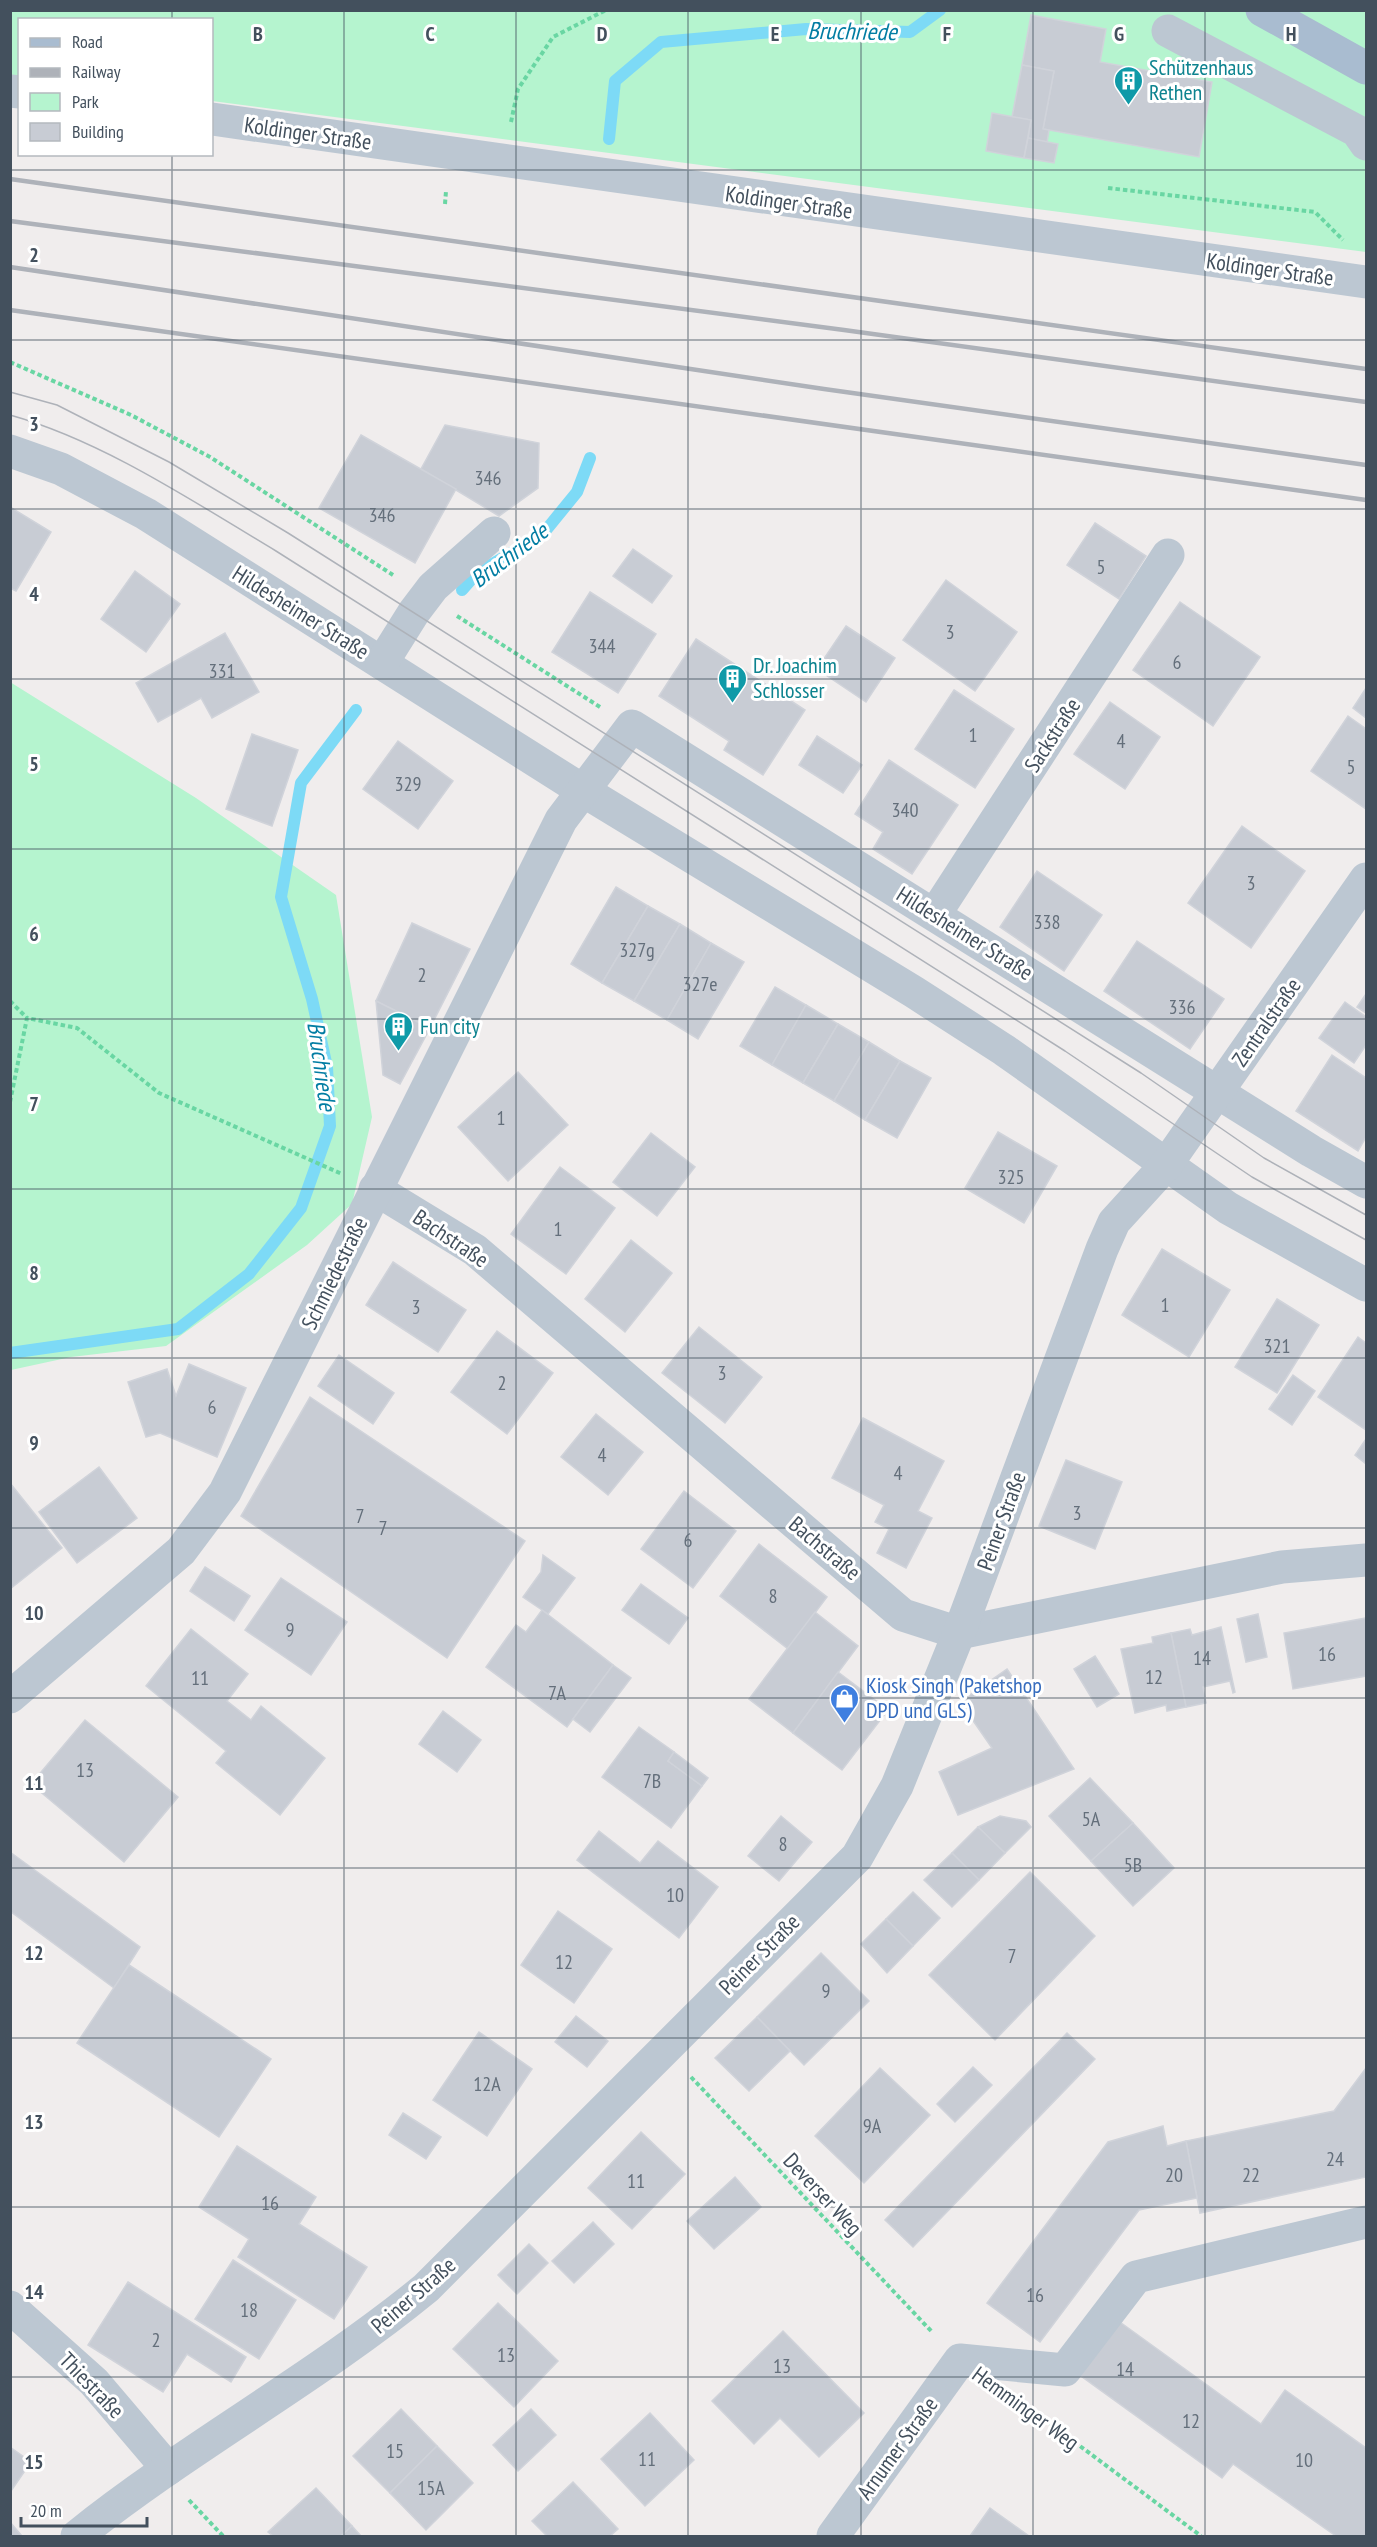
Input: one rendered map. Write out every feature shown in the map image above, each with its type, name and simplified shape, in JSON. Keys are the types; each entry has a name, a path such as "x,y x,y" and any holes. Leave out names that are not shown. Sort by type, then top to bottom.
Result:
{"main road":[{"path":"1262,10 1366,68"}],"street":[{"path":"1168,31 1357,131 1366,144"},
{"name":"Koldinger Straße","path":"213,119 861,213 1366,282"},
{"name":"Hildesheimer Straße","path":"10,451 61,469 146,514 582,790 914,992 1004,1050 1228,1208 1366,1285"},
{"path":"382,663 425,596 494,533"},
{"name":"Sackstraße","path":"936,914 1168,555"},
{"path":"582,790 632,726"},
{"name":"Hildesheimer Straße","path":"632,726 936,914 1311,1151 1366,1182"},
{"name":"Schmiedestraße","path":"10,1697 181,1551 225,1492 561,820 582,790"},
{"name":"Zentralstraße","path":"1166,1165 1366,879"},
{"name":"Peiner Straße","path":"77,2536 168,2469 375,2330 426,2288 857,1857 897,1786 959,1633 1114,1222 1166,1165"},
{"name":"Bachstraße","path":"375,1189 475,1250 903,1615 959,1633 1282,1566 1366,1560"},
{"name":"Hemminger Weg","path":"960,2360 1065,2370 1136,2277 1366,2222"},
{"name":"Thiestraße","path":"10,2307 94,2382 168,2469"},
{"name":"Arnumer Straße","path":"833,2536 960,2360"}],"path":[{"path":"502,160 518,89 553,37 606,10"},
{"path":"1108,188 1316,212"},
{"path":"445,204 446,189"},
{"path":"10,362 131,415 210,457 632,726"},
{"path":"10,1001 27,1018 77,1028 159,1093 330,1169"},
{"path":"10,1102 27,1018"},
{"name":"Deverser Weg","path":"664,2048 910,2311 960,2360"},
{"name":"Hemminger Weg","path":"1021,2403 1201,2536"},
{"path":"168,2469 185,2496 223,2536"}],"green space":[{"path":"11,11 1366,11 1366,252 213,101 213,18 18,18 18,79 11,78"},
{"path":"10,682 196,798 336,895 372,1117 352,1204 307,1245 166,1346 71,1357 11,1370"}],"building":[{"name":"Schützenhaus Rethen","path":"1031,15 1106,29 1100,62 1212,82 1199,157 1043,129 1054,71 1022,65"},
{"path":"1022,65 1054,71 1043,129 1049,130 1047,142 1028,138 1031,120 1012,117"},
{"path":"992,113 1031,120 1024,158 986,151"},
{"path":"1028,138 1058,144 1054,163 1024,158"},
{"path":"445,425 539,443 538,488 499,516 421,469"},
{"path":"361,435 456,489 415,563 319,508"},
{"path":"10,507 51,532 16,591 10,588"},
{"path":"1095,523 1146,556 1119,599 1067,565"},
{"path":"633,549 672,576 652,603 613,576"},
{"path":"135,571 180,604 146,652 101,619"},
{"path":"946,580 1017,632 975,691 903,640"},
{"path":"590,592 656,634 618,693 552,652"},
{"path":"1180,602 1260,657 1213,726 1133,670"},
{"path":"846,626 895,658 866,702 817,669"},
{"path":"225,633 259,692 212,718 201,698 158,722 136,683"},
{"name":"Dr. Joachim Schlosser","path":"696,639 805,710 763,775 724,750 729,741 659,696"},
{"path":"1366,688 1366,718 1353,708"},
{"path":"954,690 1014,729 975,788 915,749"},
{"path":"1110,702 1160,737 1125,789 1074,754"},
{"path":"1348,716 1366,729 1366,809 1311,771"},
{"path":"252,734 298,750 272,826 226,809"},
{"path":"817,736 862,765 843,793 799,765"},
{"path":"398,741 453,781 418,829 363,789"},
{"path":"889,760 958,805 912,874 873,849 883,832 855,814"},
{"path":"1242,826 1305,871 1251,948 1188,903"},
{"path":"1037,871 1102,915 1064,971 1000,927"},
{"path":"616,887 648,906 602,983 571,964"},
{"path":"648,906 680,924 634,1001 602,983"},
{"path":"412,923 470,949 430,1028 376,1001"},
{"path":"680,924 711,943 667,1020 634,1001"},
{"path":"1137,941 1224,999 1190,1049 1104,991"},
{"path":"711,943 744,962 698,1039 667,1020"},
{"path":"775,987 806,1005 772,1065 740,1046"},
{"path":"1366,994 1366,1013 1357,1007"},
{"name":"Fun city","path":"376,1001 430,1028 400,1084 383,1075"},
{"path":"1345,1002 1366,1017 1366,1045 1354,1063 1319,1038"},
{"path":"806,1005 838,1024 803,1083 772,1065"},
{"path":"838,1024 869,1042 834,1101 803,1083"},
{"path":"869,1042 900,1061 865,1120 834,1101"},
{"path":"1332,1055 1366,1078 1366,1137 1358,1151 1296,1111"},
{"path":"900,1061 931,1078 897,1138 865,1120"},
{"path":"518,1072 568,1125 508,1181 458,1127"},
{"path":"998,1132 1057,1166 1024,1223 965,1188"},
{"path":"651,1133 695,1167 657,1216 613,1182"},
{"path":"560,1167 615,1208 566,1274 511,1234"},
{"path":"631,1240 672,1273 625,1332 585,1299"},
{"path":"1162,1249 1230,1290 1189,1357 1122,1315"},
{"path":"393,1262 466,1310 438,1352 366,1305"},
{"path":"1277,1299 1319,1325 1277,1393 1235,1367"},
{"path":"699,1327 762,1377 725,1423 662,1373"},
{"path":"497,1331 553,1373 507,1434 451,1392"},
{"path":"1358,1337 1366,1343 1366,1430 1318,1397"},
{"path":"339,1355 394,1393 373,1424 318,1386"},
{"path":"189,1364 246,1388 217,1457 160,1433 146,1437 128,1382 167,1369 176,1396"},
{"path":"1293,1375 1315,1391 1292,1425 1269,1409"},
{"path":"310,1397 525,1541 447,1658 241,1516"},
{"path":"596,1414 643,1452 608,1495 561,1457"},
{"path":"863,1418 944,1461 918,1511 932,1518 906,1568 877,1553 889,1529 875,1522 884,1505 832,1478"},
{"path":"1366,1439 1366,1464 1355,1455"},
{"path":"1066,1460 1122,1482 1095,1549 1039,1526"},
{"path":"99,1467 137,1518 77,1563 39,1512"},
{"path":"10,1483 62,1548 10,1589"},
{"path":"684,1491 736,1531 693,1588 641,1549"},
{"path":"759,1544 827,1597 788,1649 720,1596"},
{"path":"543,1555 575,1578 548,1614 523,1597 541,1572"},
{"path":"205,1567 250,1596 234,1621 190,1591"},
{"path":"281,1578 347,1622 311,1675 245,1630"},
{"path":"641,1584 688,1618 669,1644 622,1610"},
{"path":"542,1610 613,1665 567,1727 486,1667 516,1625 526,1632"},
{"path":"815,1612 858,1646 793,1733 749,1699"},
{"path":"1258,1614 1267,1657 1246,1662 1237,1619"},
{"path":"1366,1618 1366,1676 1293,1689 1284,1633"},
{"path":"1221,1627 1235,1692 1233,1693 1230,1681 1203,1687 1206,1703 1186,1707 1171,1633 1190,1629 1192,1635"},
{"path":"191,1629 248,1674 227,1701 251,1720 261,1706 325,1758 280,1815 216,1763 226,1751 146,1686"},
{"path":"1171,1633 1186,1707 1167,1711 1166,1705 1135,1713 1121,1649 1153,1643 1152,1637"},
{"path":"1095,1656 1119,1694 1097,1707 1074,1669"},
{"path":"613,1665 631,1678 590,1732 573,1719"},
{"path":"1007,1669 1074,1769 958,1815 939,1772 992,1748 960,1702"},
{"path":"838,1672 888,1710 842,1770 793,1733"},
{"path":"443,1711 481,1740 457,1772 419,1744"},
{"path":"85,1720 178,1797 124,1862 31,1784"},
{"path":"639,1727 674,1752 668,1761 702,1786 671,1828 602,1777"},
{"path":"674,1752 708,1778 702,1786 668,1761"},
{"path":"1090,1778 1133,1823 1091,1861 1049,1816"},
{"path":"781,1816 812,1842 779,1881 748,1856"},
{"path":"1000,1816 1026,1821 1031,1827 1005,1853 978,1827"},
{"path":"1133,1823 1174,1868 1133,1906 1091,1861"},
{"path":"978,1827 1005,1853 979,1880 952,1853"},
{"path":"599,1831 640,1863 658,1841 718,1887 679,1938 577,1860"},
{"path":"10,1852 140,1947 114,1988 10,1911"},
{"path":"952,1853 979,1880 952,1907 924,1880"},
{"path":"1030,1872 1095,1936 995,2040 929,1975"},
{"path":"913,1892 940,1918 913,1946 886,1919"},
{"path":"558,1911 612,1949 574,2003 521,1965"},
{"path":"886,1919 913,1946 887,1973 861,1944"},
{"path":"821,1953 869,2001 804,2065 757,2017"},
{"path":"129,1965 271,2059 219,2137 77,2043"},
{"path":"576,2016 608,2041 587,2067 555,2042"},
{"path":"757,2017 790,2051 749,2091 715,2058"},
{"path":"479,2032 532,2069 487,2136 433,2100"},
{"path":"1067,2033 1095,2059 913,2247 885,2220"},
{"path":"973,2067 992,2085 955,2122 937,2104"},
{"path":"880,2068 930,2115 864,2183 815,2136"},
{"path":"1366,2068 1366,2177 1200,2213 1186,2141 1334,2111"},
{"path":"403,2113 441,2137 426,2159 389,2135"},
{"path":"1163,2126 1167,2146 1186,2141 1197,2198 1139,2210 1040,2342 987,2303 1108,2142"},
{"path":"641,2132 685,2174 632,2229 588,2188"},
{"path":"237,2146 316,2197 299,2224 367,2267 334,2319 238,2257 249,2239 199,2207"},
{"path":"735,2177 761,2207 714,2249 687,2221"},
{"path":"593,2222 614,2244 574,2283 552,2261"},
{"path":"529,2244 548,2263 517,2294 498,2275"},
{"path":"233,2260 296,2300 259,2359 195,2319"},
{"path":"128,2282 246,2357 231,2382 187,2354 163,2392 88,2345"},
{"path":"498,2303 558,2361 514,2407 453,2349"},
{"path":"1113,2317 1261,2424 1285,2390 1366,2448 1366,2536 1336,2536 1233,2464 1222,2478 1074,2371"},
{"path":"783,2331 864,2413 819,2457 780,2418 754,2444 712,2401"},
{"path":"401,2409 437,2446 390,2493 353,2456"},
{"path":"531,2409 556,2435 518,2471 493,2445"},
{"path":"650,2413 694,2460 645,2506 601,2459"},
{"path":"437,2446 473,2483 426,2530 390,2493"},
{"path":"10,2447 31,2462 11,2491 10,2491"},
{"path":"573,2482 618,2529 610,2536 547,2536 532,2521"},
{"path":"316,2488 352,2526 341,2536 273,2536 268,2532"},
{"path":"990,2508 1029,2536 970,2536"},
{"path":"10,2522 22,2536 10,2536"},
{"path":"352,2526 361,2536 341,2536"}],"waterway":[{"name":"Bruchriede","path":"609,139 615,81 661,42 806,29 910,32 940,10"},
{"name":"Bruchriede","path":"462,590 477,573 542,535 577,492 590,458"},
{"name":"Bruchriede","path":"10,1353 178,1329 249,1274 301,1208 330,1126 327,1067 312,999 281,897 301,783 356,710"}],"tram line":[{"path":"10,392 57,405 169,462 288,533 1141,1073 1264,1158 1366,1215"},
{"path":"10,415 79,440 147,474 276,551 1065,1051 1252,1177 1366,1240"}],"railway":[{"path":"10,179 1366,369"},
{"path":"10,221 844,330 1366,402"},
{"path":"10,267 824,389 1366,465"},
{"path":"10,310 1366,500"}],"place":[{"name":"Schützenhaus Rethen","path":"1128,106"},
{"name":"Dr. Joachim Schlosser","path":"732,704"},
{"name":"Fun city","path":"399,1052"},
{"name":"Kiosk Singh (Paketshop DPD und GLS)","path":"845,1724"}]}
